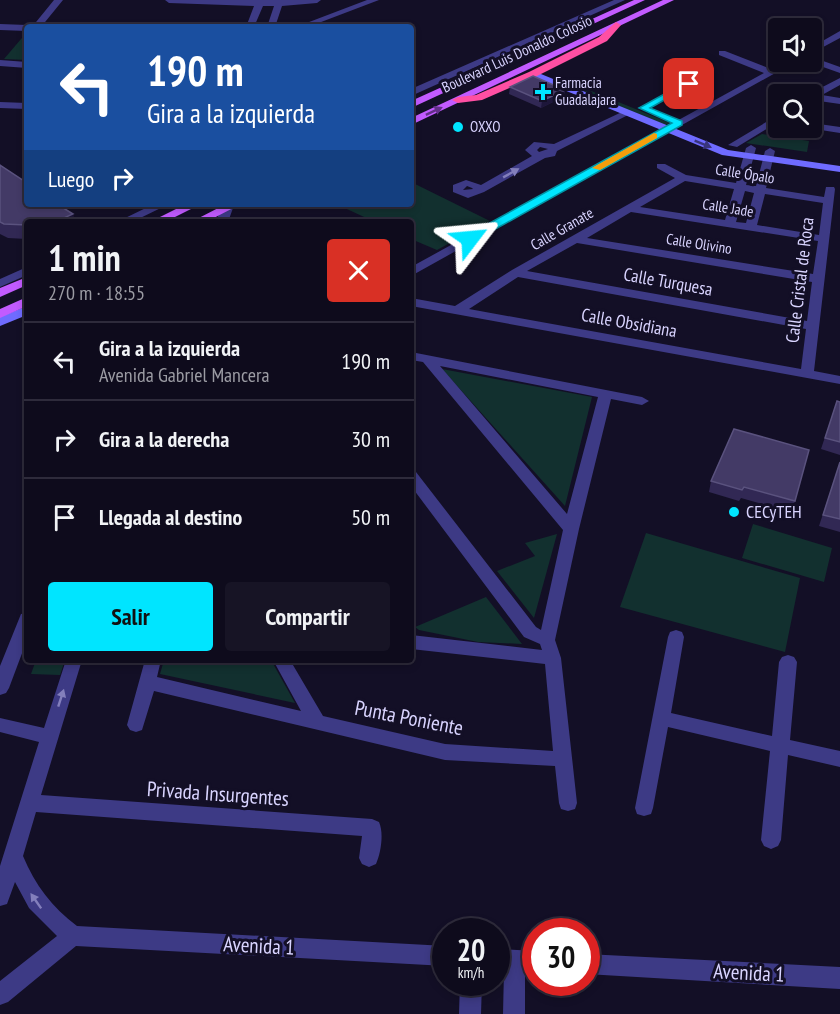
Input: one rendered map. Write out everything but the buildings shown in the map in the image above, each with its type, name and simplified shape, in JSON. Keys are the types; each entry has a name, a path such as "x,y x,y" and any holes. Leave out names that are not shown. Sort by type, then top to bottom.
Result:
{"highway":[{"path":"458,100 478,98 533,74 603,39 616,25"}],"main road":[{"name":"Boulevard Luis Donaldo Colosio","path":"414,104 641,0"},
{"name":"Boulevard Luis Donaldo Colosio","path":"414,122 670,0"},
{"path":"162,219 188,207"},
{"path":"203,219 229,207"},
{"path":"0,293 24,282"},
{"path":"0,314 24,302"}],"street":[{"path":"39,24 59,0"},
{"path":"169,0 260,2 317,0"},
{"path":"308,24 375,0"},
{"path":"414,92 621,0"},
{"path":"251,24 260,2"},
{"path":"272,24 279,2"},
{"path":"0,27 24,28"},
{"path":"822,44 840,34"},
{"path":"722,53 768,71"},
{"path":"0,63 24,65"},
{"path":"822,64 840,70"},
{"path":"544,68 750,152"},
{"path":"414,270 771,72"},
{"path":"533,74 726,153 750,152 840,169"},
{"path":"822,91 840,81"},
{"path":"570,89 582,83"},
{"path":"643,108 689,84"},
{"path":"822,98 840,101"},
{"path":"0,105 24,106"},
{"path":"546,150 614,108"},
{"path":"546,150 534,146 476,187 546,150 627,113"},
{"path":"733,145 768,125"},
{"path":"822,127 840,130"},
{"path":"730,224 750,152"},
{"path":"769,155 840,161"},
{"path":"751,227 769,155"},
{"name":"Calle Ópalo","path":"661,166 683,178 760,192 829,195"},
{"name":"Calle Granate","path":"458,310 516,273 683,178"},
{"name":"Calle Cristal de Roca","path":"807,374 829,195"},
{"path":"130,219 156,207"},
{"name":"Calle Jade","path":"627,208 824,239"},
{"name":"Calle Olivino","path":"574,239 819,279"},
{"path":"0,283 24,272"},
{"name":"Calle Turquesa","path":"516,273 813,326"},
{"name":"Calle Obsidiana","path":"414,303 840,380"},
{"path":"0,322 24,311"},
{"path":"414,358 642,401"},
{"path":"428,360 571,529"},
{"path":"568,803 553,658 547,640 571,529 606,394"},
{"path":"414,480 530,632 547,640"},
{"path":"0,688 24,627"},
{"path":"644,808 676,637"},
{"path":"414,642 553,658"},
{"path":"771,840 788,662"},
{"path":"0,897 73,663"},
{"path":"136,725 152,663"},
{"path":"283,663 317,722"},
{"name":"Punta Poniente","path":"147,682 445,752 564,759"},
{"path":"661,718 840,759"},
{"path":"0,726 49,737"},
{"name":"Privada Insurgentes","path":"30,803 372,828 369,858"},
{"path":"0,994 73,936 37,905 24,883 13,856"},
{"name":"Avenida 1","path":"73,936 432,955"},
{"path":"514,1014 516,960"},
{"name":"Avenida 1","path":"600,965 840,978"},
{"path":"470,1014 471,996"}],"green space":[{"path":"24,36 24,60 4,59"},
{"path":"579,86 670,123 665,125 576,88"},
{"path":"762,134 768,135 768,138 809,141 807,152 746,143"},
{"path":"414,183 490,221 437,250 414,240 414,219 368,219 342,207 414,207"},
{"path":"442,369 592,397 565,506"},
{"path":"753,524 832,548 824,582 742,558"},
{"path":"646,533 800,578 785,652 620,607"},
{"path":"557,534 534,618 497,571 535,556 525,543"},
{"path":"486,597 522,644 478,642 419,630 415,627"},
{"path":"35,663 64,663 60,675 31,674"},
{"path":"163,663 273,663 295,703 160,674"}],"slow traffic":[{"path":"596,168 654,136"}],"place":[{"name":"Farmacia Guadalajara","path":"543,92"},
{"name":"OXXO","path":"458,127"},
{"name":"CECyTEH","path":"734,512"}],"route":[{"path":"470,239 679,123 643,108 689,84"}]}
